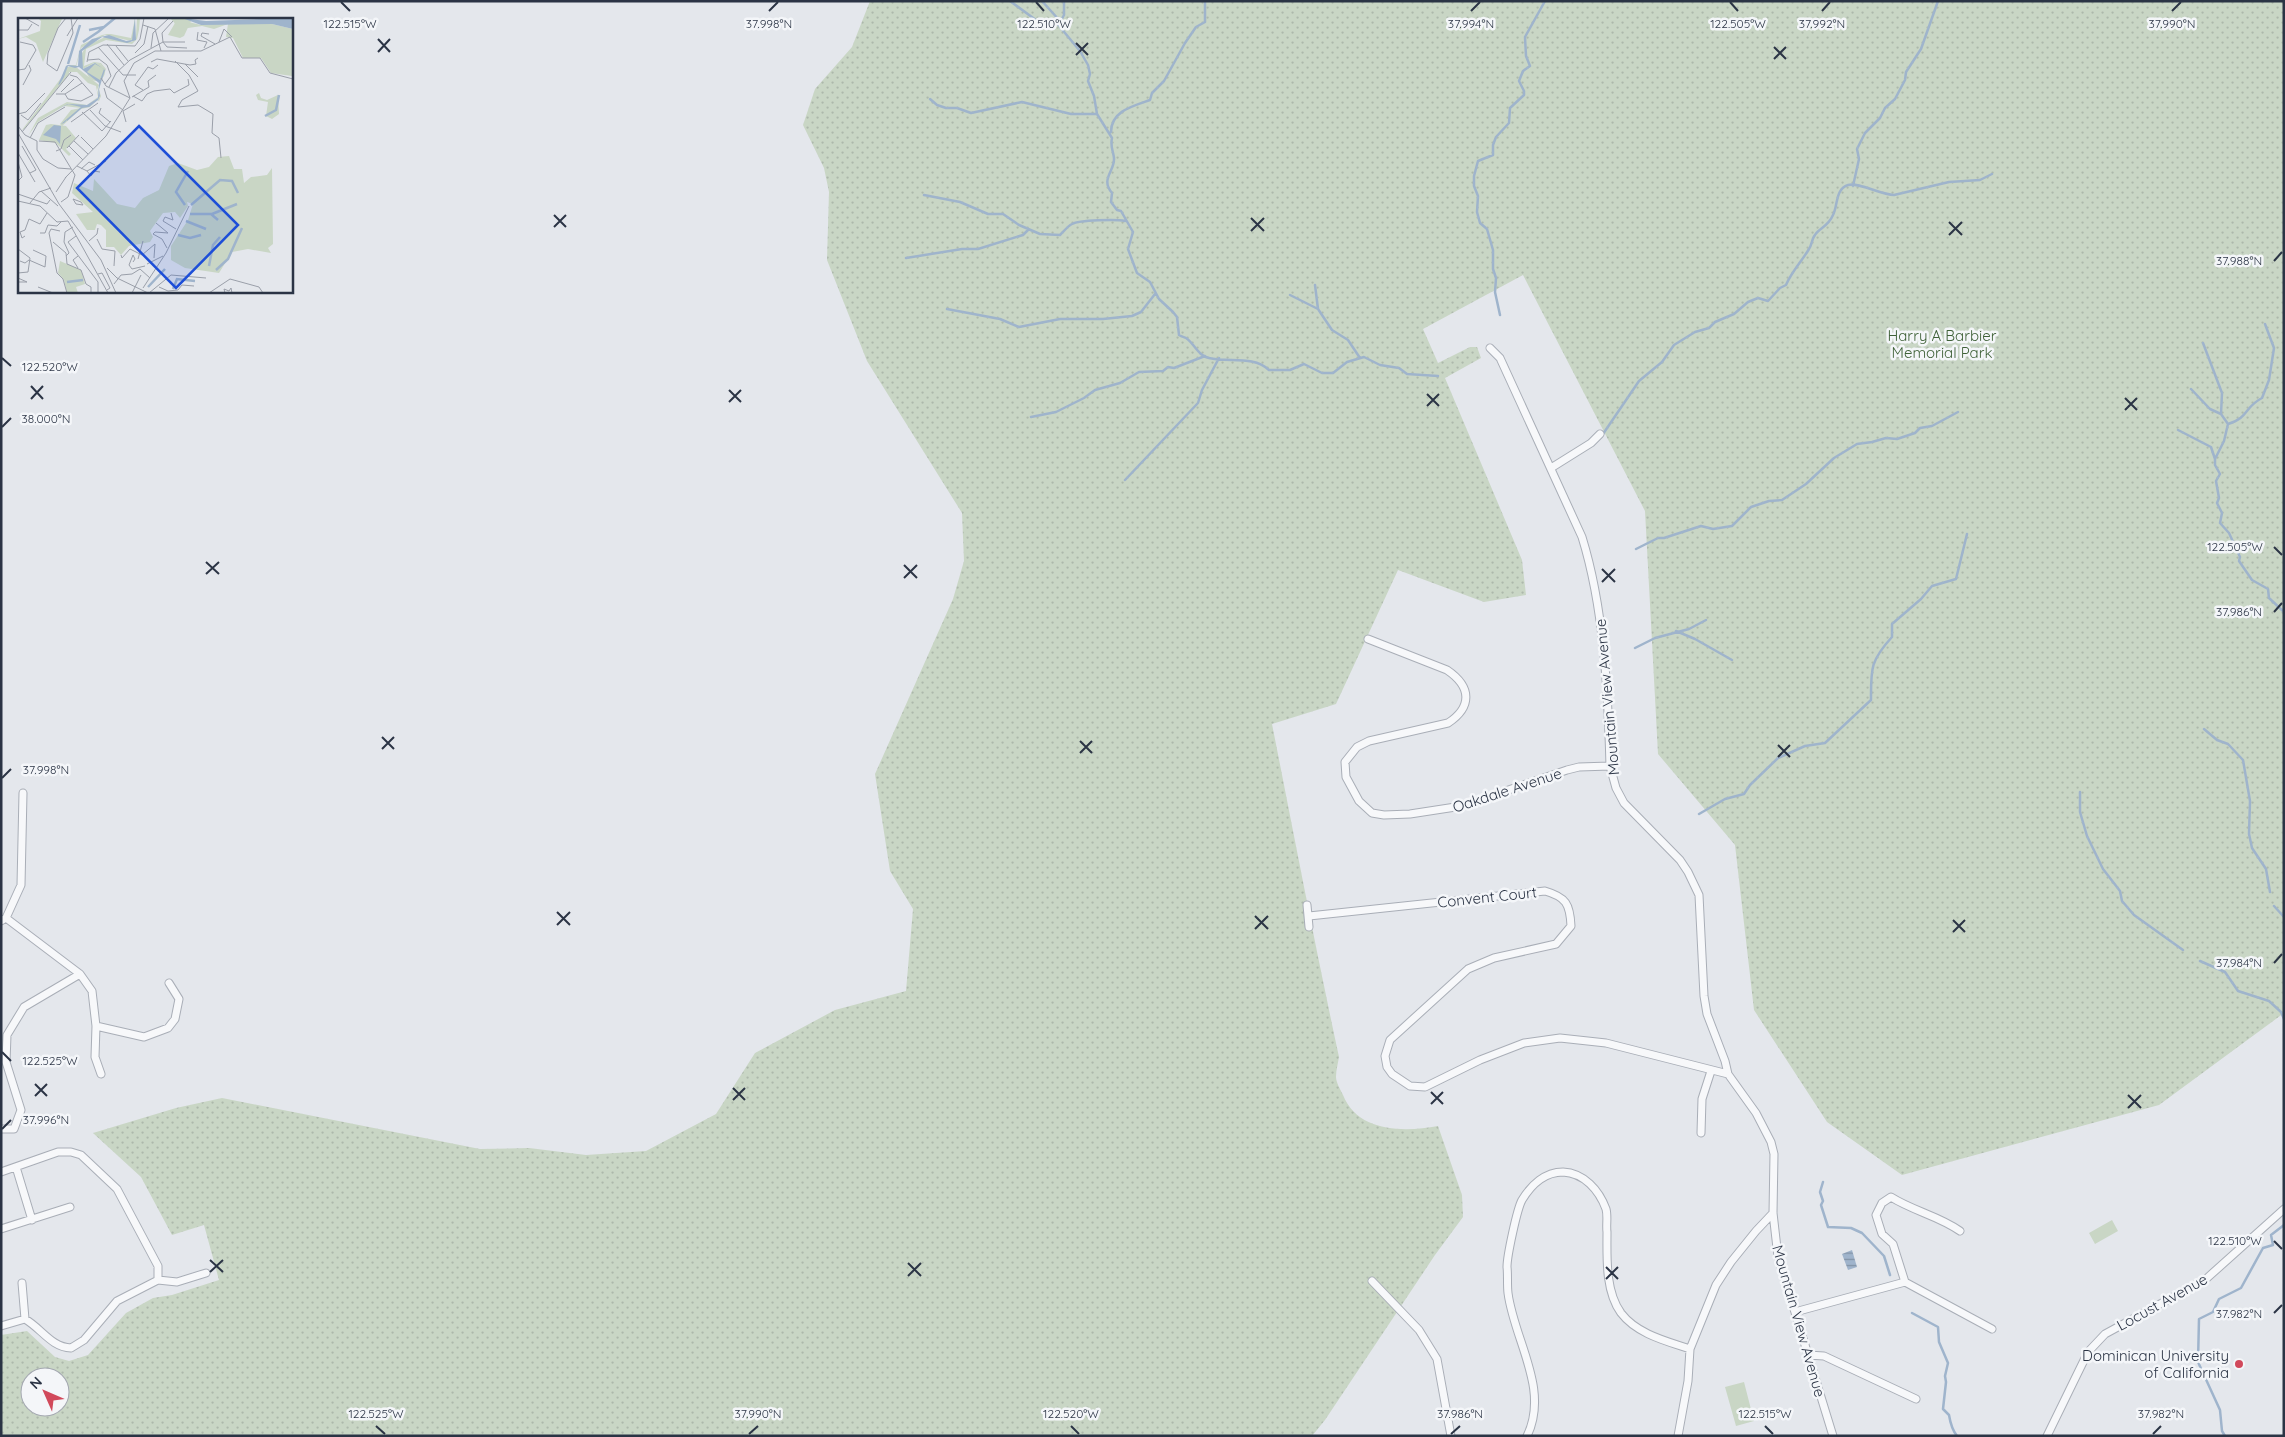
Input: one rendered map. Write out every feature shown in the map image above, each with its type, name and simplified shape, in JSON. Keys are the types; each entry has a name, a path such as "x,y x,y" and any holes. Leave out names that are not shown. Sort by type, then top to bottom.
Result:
{"street":[{"name":"Mountain View Avenue","path":"1490,348 1496,351 1500,358 1582,536 1596,593 1601,624 1610,766 1616,788 1624,803 1680,860 1696,885 1701,917 1700,935 1706,1005 1713,1033 1725,1061 1728,1074 1756,1113 1771,1142 1774,1154 1773,1213 1778,1257 1833,1436"},
{"path":"1551,468 1591,443 1600,434"},
{"name":"Oakdale Avenue","path":"1368,639 1447,670 1457,677 1463,685 1465,695 1465,708 1448,723 1369,741 1350,753 1345,762 1346,777 1359,801 1372,813 1384,816 1444,810 1462,806 1567,770 1579,767 1610,766"},
{"path":"23,793 21,885 4,920 80,974 92,991 96,1026 95,1057 100,1074"},
{"name":"Convent Court","path":"1309,916 1545,891 1558,895 1567,904 1571,926 1556,944 1494,958 1468,969 1396,1034 1386,1049 1387,1067 1400,1081 1410,1086 1425,1086 1480,1060 1524,1043 1560,1038 1606,1043 1728,1074"},
{"path":"1308,905 1309,927"},
{"path":"1,1129 14,1129 21,1110 6,1062 7,1035 24,1007 80,974"},
{"path":"96,1026 144,1037 168,1028 174,1019 178,999 168,983"},
{"path":"1701,1133 1702,1099 1711,1071"},
{"path":"1,1172 58,1152 71,1152 81,1155 117,1189 158,1266 158,1280"},
{"path":"16,1168 32,1220"},
{"path":"1527,1436 1534,1415 1534,1388 1508,1293 1508,1263 1521,1201 1538,1181 1554,1172 1571,1172 1584,1178 1597,1190 1606,1210 1607,1260 1611,1291 1620,1312 1632,1325 1690,1349"},
{"path":"1960,1231 1945,1220 1900,1203 1891,1197 1882,1203 1876,1215 1882,1234 1892,1244 1906,1282 1992,1329"},
{"path":"1,1229 70,1207"},
{"name":"Locust Avenue","path":"2048,1436 2088,1352 2105,1334 2206,1279 2284,1209"},
{"path":"1678,1436 1688,1381 1690,1349 1716,1286 1749,1238 1773,1213"},
{"path":"1,1326 25,1320 39,1328 56,1345 71,1348 84,1340 117,1301 158,1280 178,1282 206,1273"},
{"path":"1372,1281 1419,1330 1437,1359 1451,1436"},
{"path":"1795,1312 1906,1282"},
{"path":"22,1283 25,1320"},
{"path":"1808,1355 1824,1356 1916,1399"}],"green space":[{"name":"Harry A Barbier Memorial Park","path":"870,1 2284,1 2284,1013 2159,1105 1902,1175 1827,1122 1754,1010 1735,845 1658,754 1645,511 1523,275 1423,329 1438,363 1470,347 1477,347 1481,358 1445,378 1522,560 1526,595 1484,602 1398,570 1336,704 1272,724 1339,1057 1336,1074 1337,1083 1350,1107 1360,1117 1371,1123 1397,1129 1438,1126 1462,1195 1463,1217 1435,1255 1325,1420 1312,1436 1,1436 1,1335 27,1331 55,1357 69,1361 88,1355 126,1313 153,1298 172,1295 219,1280 204,1225 172,1235 141,1177 93,1133 176,1108 222,1098 480,1149 529,1148 586,1155 646,1151 716,1114 755,1053 835,1010 906,991 913,909 890,871 875,774 953,599 964,561 962,513 867,361 827,260 829,192 824,168 803,125 815,89 852,47"},
{"path":"2112,1220 2118,1231 2095,1244 2089,1233"},
{"path":"1744,1382 1754,1421 1736,1426 1725,1387"}],"water":[{"path":"1852,1250 1857,1267 1848,1270 1842,1254"}],"waterway":[{"path":"1010,1 1040,23 1059,25"},
{"path":"1042,1 1060,21"},
{"path":"1064,1 1064,15 1059,24 1060,27 1080,51 1088,65 1090,74 1088,81 1094,96 1097,114 1112,138 1111,146 1114,163 1107,183 1112,193 1111,202 1117,210 1121,211 1133,232 1128,249 1137,273 1150,282 1159,299 1177,317 1179,335 1189,340 1205,357 1256,362 1269,370 1290,370 1304,364 1322,373 1333,373 1347,362 1364,357 1380,365 1399,368 1407,374 1438,376"},
{"path":"1111,132 1112,125 1119,114 1130,107 1150,100 1152,93 1164,81 1196,27 1205,22 1205,1"},
{"path":"1500,315 1495,292 1496,278 1493,269 1493,250 1487,229 1480,223 1477,212 1478,196 1474,186 1474,176 1478,161 1493,155 1493,145 1496,137 1509,123 1510,108 1524,95 1519,81 1523,71 1530,66 1526,56 1525,37 1545,1"},
{"path":"1853,186 1859,159 1857,149 1865,133 1880,118 1885,108 1895,99 1905,80 1906,72 1921,49 1938,1"},
{"path":"930,99 937,105 946,108 957,108 971,113 1022,102 1071,114 1097,114"},
{"path":"1603,434 1639,381 1662,362 1674,345 1695,332 1709,328 1715,322 1734,314 1748,302 1758,298 1768,301 1780,288 1786,285 1810,247 1814,236 1831,219 1839,194 1844,187 1858,185 1894,195 1949,182 1980,180 1992,174"},
{"path":"924,195 960,202 988,214 1003,214 1019,225 1040,234 1060,235 1070,225 1082,222 1125,221"},
{"path":"906,258 962,249 978,249 1023,235 1028,230"},
{"path":"1315,285 1318,309"},
{"path":"947,309 1000,319 1019,327 1060,319 1103,319 1132,316 1141,312 1155,294"},
{"path":"1290,295 1318,309 1332,330 1348,340 1360,358"},
{"path":"2228,424 2240,419 2256,401 2262,398 2269,380 2274,348 2265,324"},
{"path":"2203,343 2222,393 2221,414 2228,424 2224,441 2215,459 2215,465 2220,474 2216,481 2219,498 2217,503 2222,513 2220,523 2229,533 2240,557 2239,561 2252,580 2268,589 2269,598 2284,612"},
{"path":"1031,417 1056,412 1084,398 1095,390 1120,383 1139,372 1163,371 1168,367 1174,368 1205,356"},
{"path":"1125,480 1198,403 1202,390 1219,358"},
{"path":"2191,389 2210,409 2221,414"},
{"path":"1636,549 1658,538 1664,538 1701,526 1713,529 1732,526 1751,507 1769,501 1782,500 1806,484 1834,458 1857,444 1886,438 1897,439 1915,433 1920,428 1932,426 1958,412"},
{"path":"2178,430 2211,447 2215,459"},
{"path":"1699,814 1725,799 1744,794 1750,785 1778,758 1805,746 1825,743 1871,700 1873,666 1879,653 1892,637 1892,624 1921,599 1932,586 1956,579 1967,534"},
{"path":"1635,648 1655,638 1689,629 1706,620"},
{"path":"1676,631 1695,639 1732,660"},
{"path":"2204,729 2217,740 2228,744 2243,760 2250,801 2249,834 2252,848 2266,869 2270,892"},
{"path":"2080,792 2080,812 2087,836 2103,869 2120,891 2122,901 2134,915 2183,950"},
{"path":"2274,906 2284,917"},
{"path":"2200,961 2225,972 2238,991 2269,1001 2281,1012 2284,1019"},
{"path":"1823,1182 1820,1192 1823,1201 1821,1205 1828,1227 1851,1228 1862,1233 1884,1256 1890,1275"},
{"path":"2225,1436 2222,1431 2220,1410 2198,1362 2199,1319 2213,1312 2219,1299 2241,1288 2263,1248 2273,1245 2271,1235 2284,1225"},
{"path":"1912,1313 1938,1327 1939,1342 1948,1363 1945,1376 1943,1409 1949,1415 1957,1436"}],"place":[{"name":"Dominican University of California","path":"2239,1364"}]}
